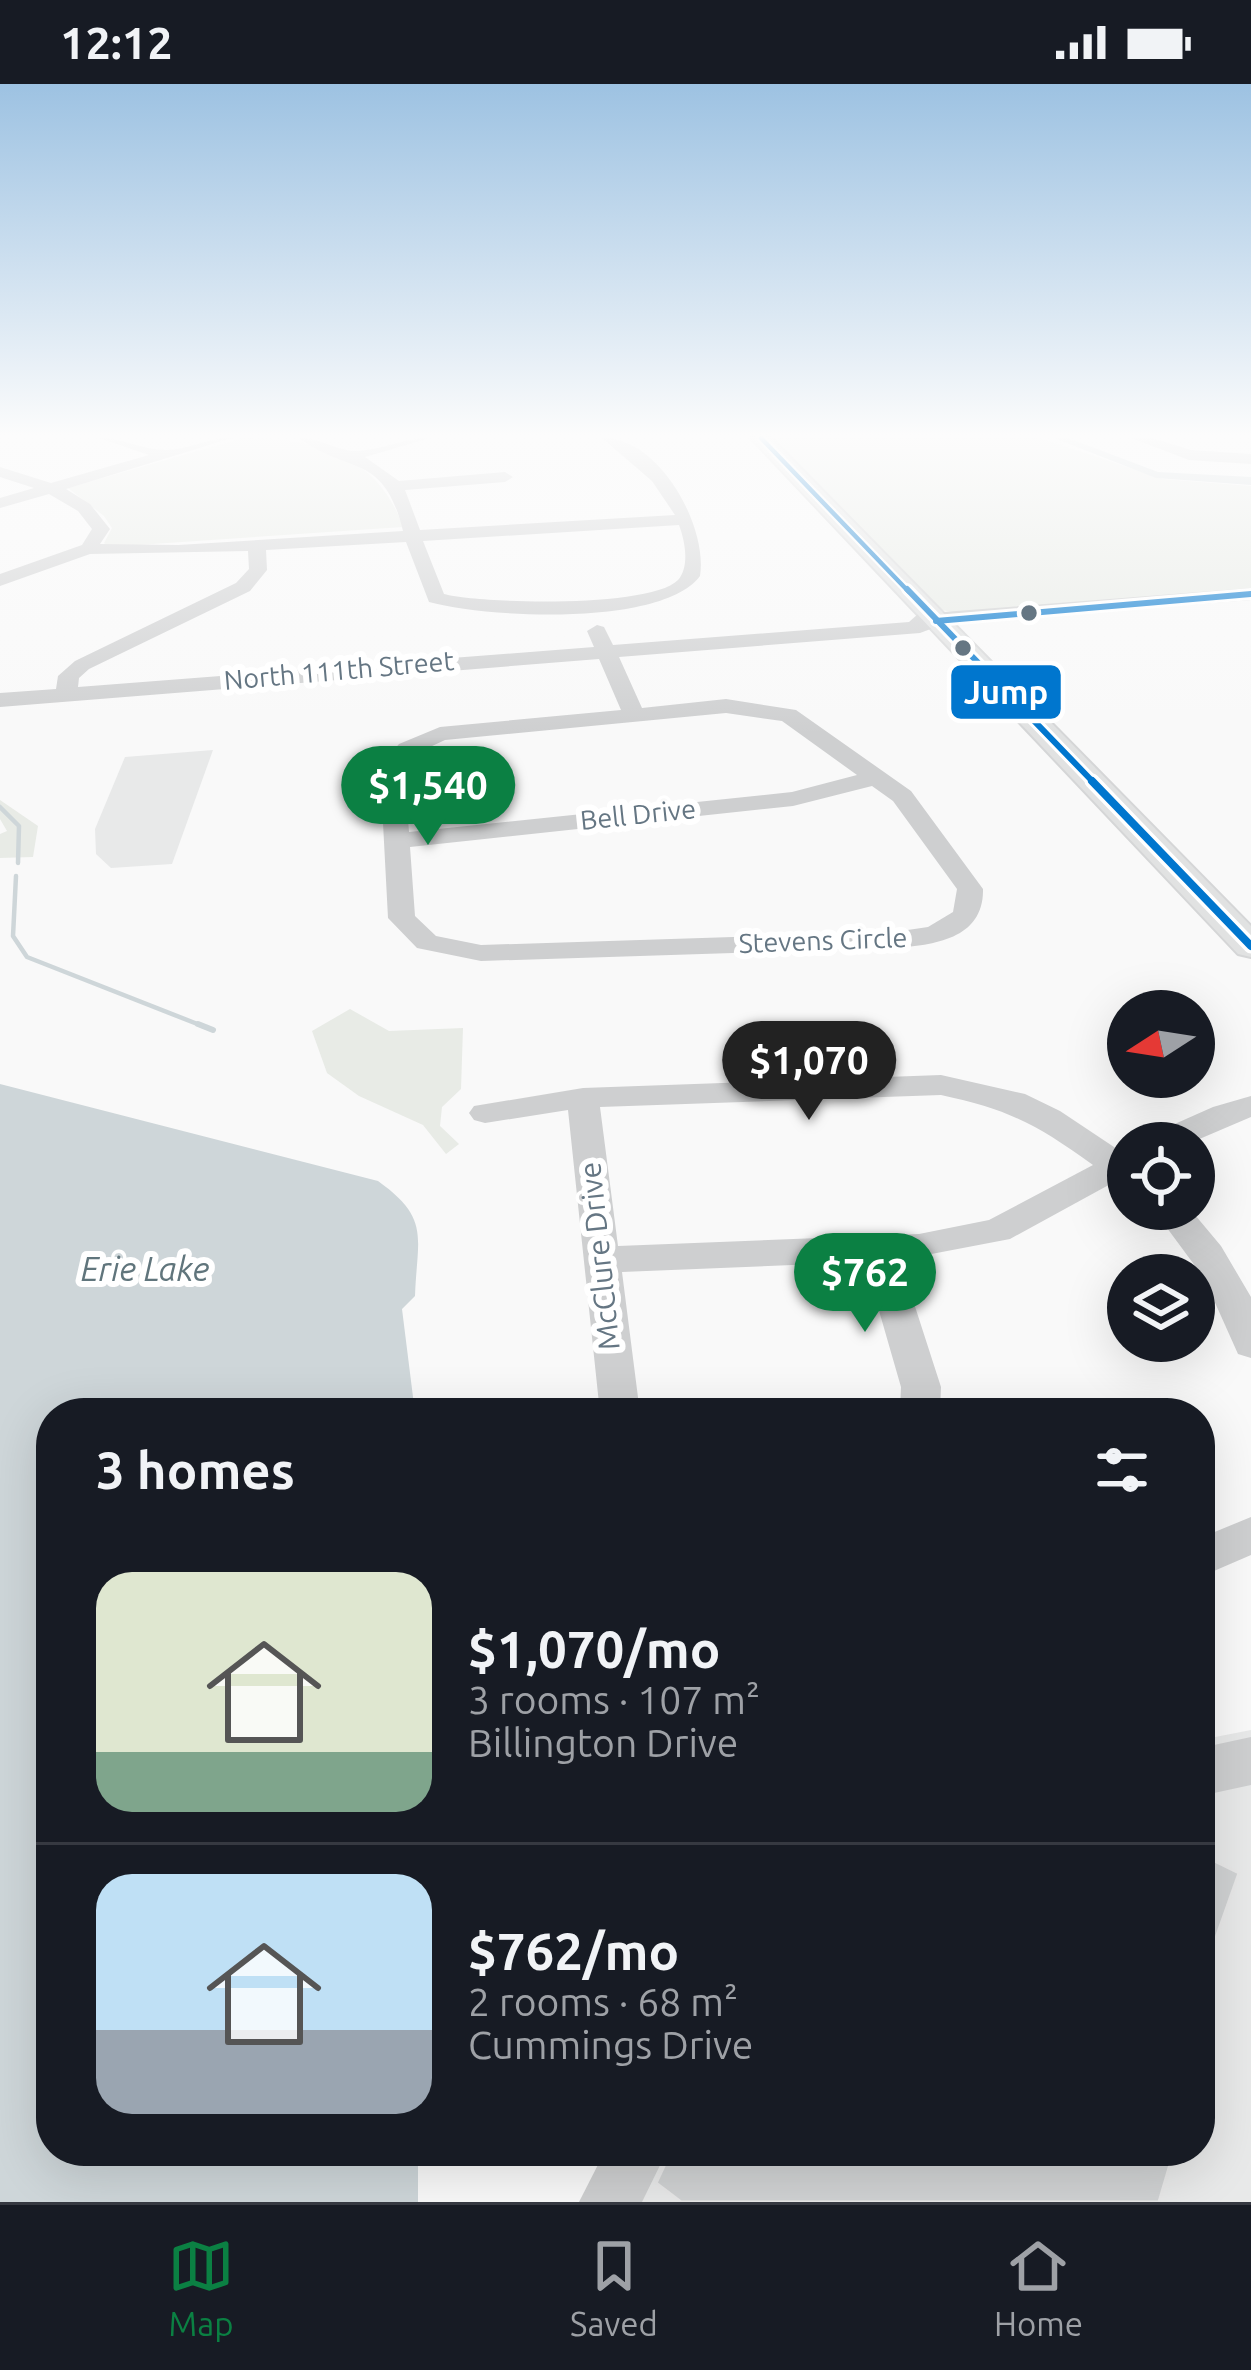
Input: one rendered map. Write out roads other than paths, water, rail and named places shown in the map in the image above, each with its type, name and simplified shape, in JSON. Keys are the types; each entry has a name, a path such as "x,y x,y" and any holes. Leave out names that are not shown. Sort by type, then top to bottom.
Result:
{"main road":[{"path":"856,537 1251,946"}],"street":[{"path":"88,549 98,537"},
{"path":"0,580 88,549 401,537"},
{"path":"416,537 435,593"},
{"path":"415,607 435,593 579,626 685,584 695,566 690,537"},
{"path":"66,694 69,676 101,654 231,596 255,577 257,545"},
{"name":"North 111th Street","path":"0,700 92,692 579,626 678,643 897,629 936,621 1251,594"},
{"path":"179,618 204,626"},
{"path":"579,626 624,715"},
{"path":"92,692 101,654"},
{"name":"Stevens Circle","path":"727,706 788,715 902,796 970,889 972,903 966,917 951,929 928,937 894,940 482,953 432,944 413,934 402,918 392,766 400,755 440,734 624,715 727,706"},
{"name":"Bell Drive","path":"397,841 793,799 877,777"},
{"path":"485,1113 584,1098 941,1085 982,1090 1014,1101 1107,1155"},
{"name":"McClure Drive","path":"584,1098 618,1398"},
{"path":"1213,1122 1251,1106"},
{"path":"599,1260 920,1247 998,1230 1107,1175"},
{"path":"1190,1230 1208,1249 1238,1304 1251,1344"},
{"path":"879,1249 921,1398"},
{"path":"1215,1551 1251,1535"},
{"path":"1215,1769 1251,1761"},
{"path":"609,2202 629,2166"}],"water":[{"name":"Erie Lake","path":"0,1084 378,1181 414,1219 418,1244 415,1296 402,1309 413,1398 36,1398 36,2166 418,2166 418,2202 0,2202"}],"waterway":[{"path":"0,807 19,826 18,863"},
{"path":"16,876 13,936 27,957 205,1027"},
{"path":"198,1024 213,1030"}]}
